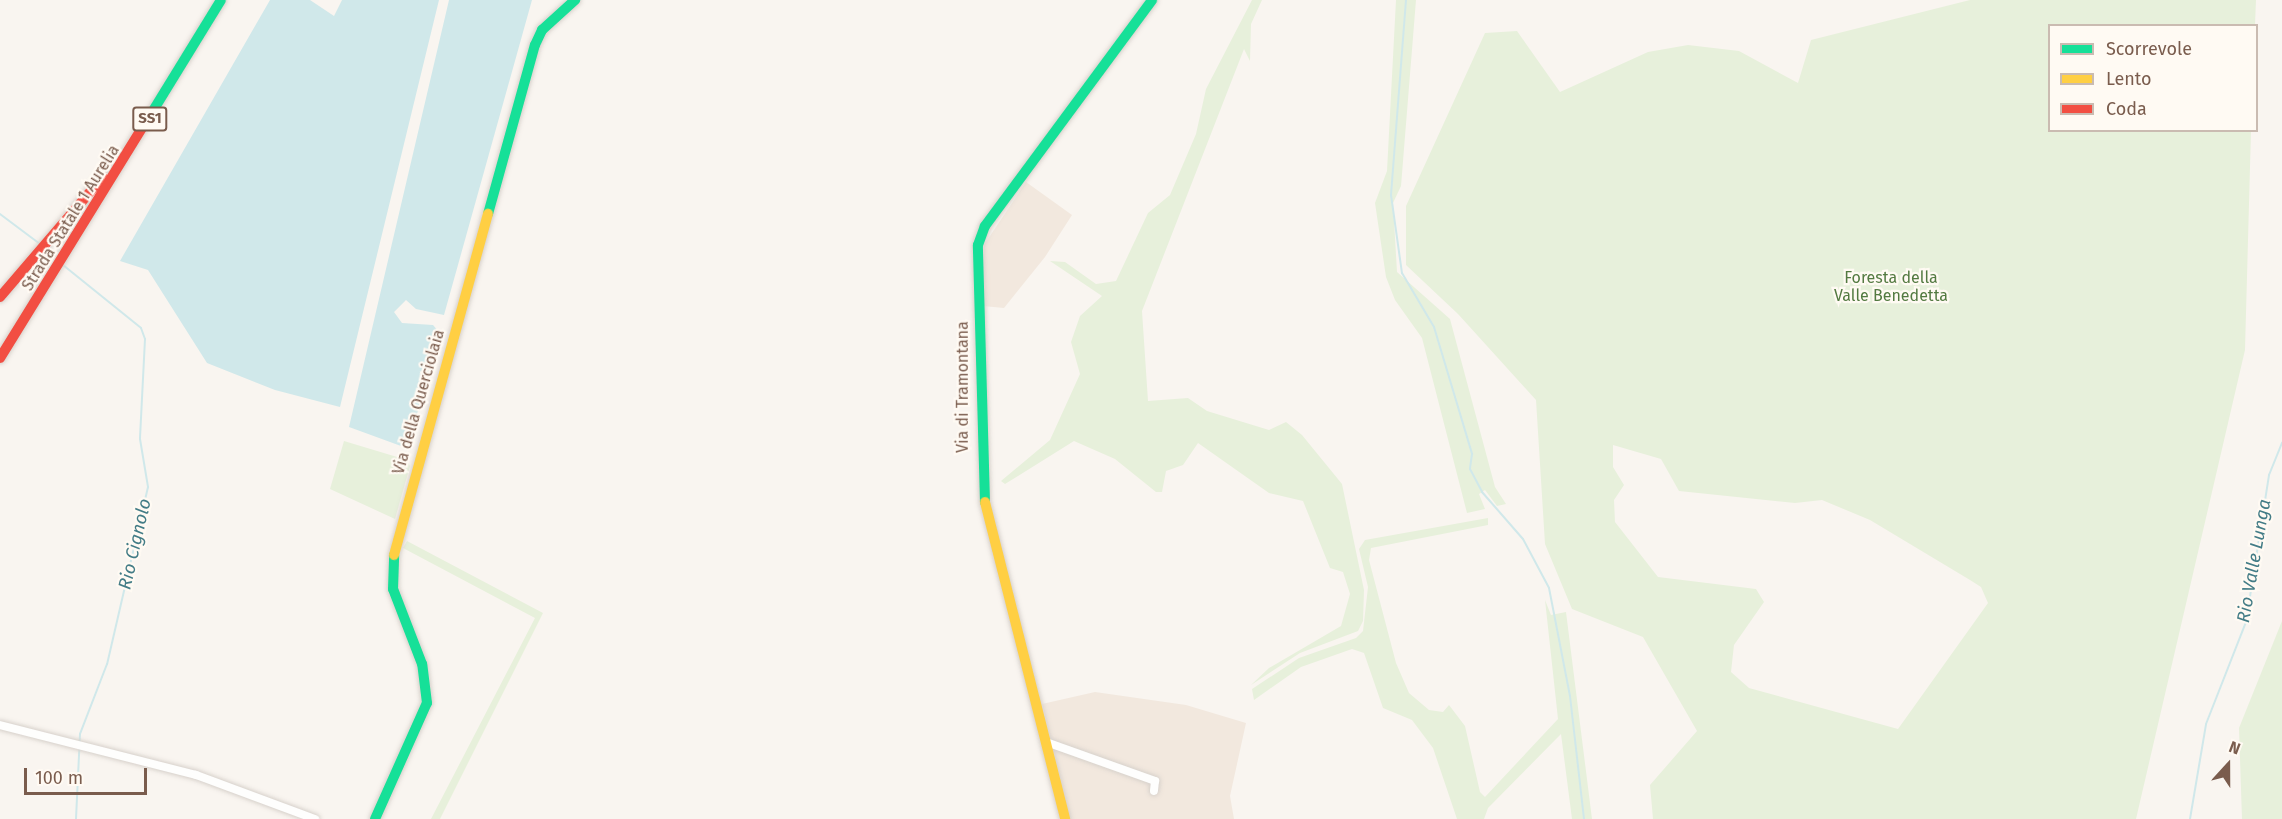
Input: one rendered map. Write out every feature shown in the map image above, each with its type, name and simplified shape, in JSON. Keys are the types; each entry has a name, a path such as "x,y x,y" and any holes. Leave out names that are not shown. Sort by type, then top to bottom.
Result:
{"main road":[{"name":"Strada Statale 1 Aurelia","path":"0,358 52,270 69,232 211,0"},
{"name":"Strada Statale 1 Aurelia","path":"69,232 221,0"},
{"name":"Via della Querciolaia","path":"375,819 417,735 427,703 422,664 393,589 391,567 398,536 536,45 542,30 575,0"},
{"name":"Via di Tramontana","path":"1065,819 981,486 978,245 985,226 1152,0"},
{"path":"0,297 36,258 69,232"},
{"name":"Strada Statale 1 Aurelia","path":"0,342 52,270"}],"street":[{"path":"0,725 196,775 315,819"},
{"path":"1046,742 1155,781 1154,791"}],"shaded area":[{"path":"1026,182 1072,215 1045,257 1004,308 983,306 984,245"},
{"path":"1095,692 1186,705 1246,723 1230,796 1234,819 1070,819 1042,704"}],"green space":[{"path":"1252,0 1262,0 1251,24 1250,61 1244,49 1142,311 1148,401 1188,398 1207,411 1269,430 1286,422 1302,435 1342,484 1364,590 1363,621 1358,631 1300,653 1251,685 1269,668 1341,626 1350,594 1343,572 1330,568 1303,501 1269,493 1198,443 1183,465 1166,471 1162,492 1156,492 1115,459 1074,441 1005,484 1001,481 1050,440 1080,374 1071,342 1080,316 1102,296 1050,261 1065,262 1096,284 1116,281 1148,213 1170,195 1196,134 1206,89"},
{"path":"1396,0 1416,0 1401,186 1393,203 1397,272 1450,319 1495,487 1506,504 1497,506 1485,490 1479,494 1485,509 1467,513 1422,338 1395,300 1386,277 1375,203 1387,171"},
{"name":"Foresta della Valle Benedetta","path":"1970,0 2256,0 2255,24 2048,24 2048,132 2251,132 2245,350 2136,819 1653,819 1650,785 1697,731 1643,637 1572,609 1545,544 1536,400 1458,314 1406,265 1406,206 1485,33 1517,31 1560,92 1648,52 1688,45 1739,51 1798,83 1811,40","holes":["1613,445 1661,459 1679,491 1795,503 1822,500 1870,520 1981,587 1988,603 1898,729 1749,688 1731,672 1734,645 1764,602 1756,589 1658,577 1615,522 1614,500 1624,485 1613,467"]},
{"path":"344,441 407,460 410,466 395,519 330,489"},
{"path":"1488,518 1488,525 1371,548 1369,560 1396,663 1409,693 1429,710 1443,712 1449,705 1465,726 1480,792 1485,797 1558,719 1545,600 1551,615 1566,612 1592,819 1572,819 1561,734 1488,808 1484,819 1457,819 1433,748 1412,720 1383,708 1364,653 1352,649 1301,667 1254,700 1252,689 1299,658 1356,638 1363,631 1368,587 1359,549 1365,540"},
{"path":"407,541 543,613 440,819 431,819 535,618 403,548"},
{"path":"2282,621 2282,819 2242,819 2239,728"}],"water":[{"path":"270,0 310,0 334,16 342,0 439,0 340,407 275,390 207,363 148,270 120,261"},
{"path":"449,0 532,0 444,315 416,309 406,300 394,312 402,323 433,325 439,332 410,440 401,446 349,427"}],"waterway":[{"path":"1406,0 1391,195 1402,273 1434,327 1472,454 1470,469 1482,492 1523,539 1549,588 1570,696 1584,819"},
{"name":"Rio Cignolo","path":"0,214 40,244"},
{"name":"Rio Cignolo","path":"63,265 141,328 145,339 140,439 148,487 107,664 80,734 76,819"},
{"name":"Rio Valle Lunga","path":"2190,819 2206,724 2246,622 2269,475 2282,442"}],"traffic: fast":[{"path":"146,122 221,0"},
{"path":"488,214 535,45 542,30 575,0"},
{"path":"985,502 978,245 985,226 1152,0"},
{"path":"375,819 427,703 422,664 393,589 394,555"}],"traffic: slow":[{"path":"394,555 488,214"},
{"path":"985,502 1065,819"}],"traffic: jam":[{"path":"0,358 146,122"},
{"path":"0,297 103,177"}]}
